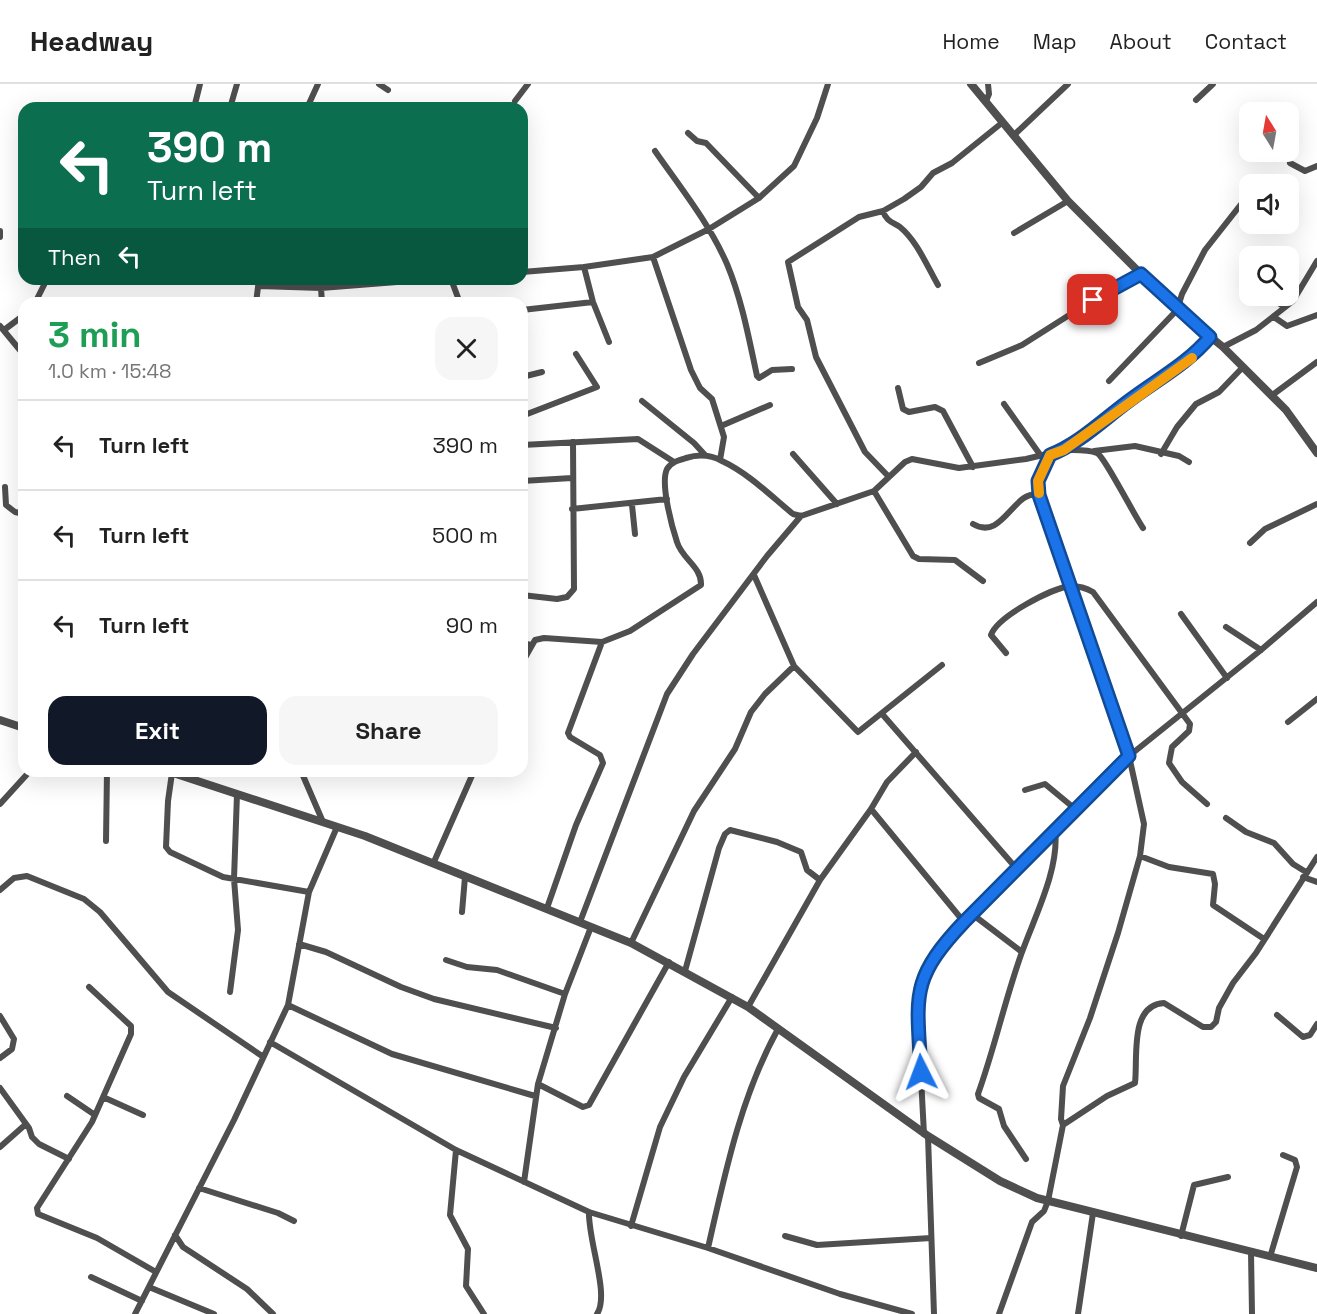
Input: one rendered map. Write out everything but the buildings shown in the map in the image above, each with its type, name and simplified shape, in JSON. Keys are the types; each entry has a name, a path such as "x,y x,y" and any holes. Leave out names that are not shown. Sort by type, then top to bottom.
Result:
{"street":[{"path":"232,102 237,84"},
{"path":"311,102 318,84"},
{"path":"379,84 388,90"},
{"path":"515,101 528,84"},
{"path":"528,272 584,267 653,257 709,229 759,198 794,166 817,118 828,84"},
{"path":"986,100 989,94 988,84"},
{"path":"1014,135 1068,84"},
{"path":"1196,100 1213,84"},
{"path":"195,102 198,85"},
{"path":"975,85 1068,201 1177,310 1223,346 1286,410 1317,453"},
{"path":"890,477 865,452 816,357 810,329 798,307 788,265 791,259 852,221 883,211 921,187 933,173 952,163 1003,122"},
{"path":"688,134 697,141 706,142 759,198"},
{"path":"655,151 709,229 735,288 757,376 762,377 772,370 792,369"},
{"path":"1290,163 1305,171 1317,166"},
{"path":"1014,233 1068,201"},
{"path":"1109,381 1177,310 1182,294 1205,250 1239,207"},
{"path":"883,211 888,220 901,228 910,239 938,285"},
{"path":"0,231 0,237"},
{"path":"653,257 691,370 700,388 712,399 721,426 725,440 720,459"},
{"path":"1223,346 1256,330 1274,317 1299,294 1317,261"},
{"path":"584,267 593,302 609,342"},
{"path":"979,363 1022,345 1093,300 1141,274"},
{"path":"290,285 321,288 359,285"},
{"path":"321,288 322,297"},
{"path":"528,309 593,302"},
{"path":"1274,317 1287,326 1317,315"},
{"path":"18,319 2,328 18,348"},
{"path":"528,651 535,640 544,638 602,642 630,631 701,585 697,569 681,552 677,543 667,499 665,480 667,469 674,462 705,455 720,459 793,514 801,516 874,491 912,459 959,468 1050,455 1064,450 1132,398 1184,364 1210,337"},
{"path":"528,414 597,387 576,354"},
{"path":"1272,396 1317,362"},
{"path":"1161,454 1177,427 1196,404 1219,392 1243,367"},
{"path":"528,376 542,372"},
{"path":"898,388 903,409 909,412 935,407 943,411 973,466"},
{"path":"642,401 694,443 705,455"},
{"path":"1004,404 1041,456"},
{"path":"721,426 770,405"},
{"path":"528,445 642,439 674,462"},
{"path":"528,597 557,599 572,594 573,442"},
{"path":"1064,450 1092,451 1135,446 1161,454 1179,456 1189,462"},
{"path":"1092,451 1106,459 1129,508 1143,528"},
{"path":"793,454 837,504"},
{"path":"999,1314 1032,1222 1044,1211 1048,1201 1063,1125 1061,1119 1063,1086 1090,1018 1140,856 1144,824 1129,756 1091,643 1080,622 1039,495 1038,481 1050,455"},
{"path":"528,481 572,478"},
{"path":"5,487 6,505 18,513"},
{"path":"874,491 913,556 919,559 955,560 983,581"},
{"path":"973,524 979,527 993,526 1028,495 1039,495"},
{"path":"572,509 667,499"},
{"path":"632,504 635,534"},
{"path":"1250,543 1265,529 1317,504"},
{"path":"580,922 667,694 693,654 801,516"},
{"path":"754,575 794,666 858,732 883,715 942,665"},
{"path":"1006,653 991,635 995,627 1033,602 1069,586 1082,586 1094,592 1149,672 1182,713 1190,729 1172,747 1169,763 1182,783 1207,804"},
{"path":"934,1314 918,1021 920,985 926,968 940,947 1074,808 1129,756 1317,602"},
{"path":"1181,614 1227,678"},
{"path":"1226,627 1261,650"},
{"path":"547,908 576,825 603,762 600,755 567,733 602,642"},
{"path":"631,943 694,811 735,748 751,712 765,694 794,666"},
{"path":"1288,722 1317,699"},
{"path":"883,715 1016,868"},
{"path":"0,720 18,726"},
{"path":"748,1007 820,880 871,809 887,782 916,752"},
{"path":"0,804 25,777"},
{"path":"106,841 107,777"},
{"path":"170,777 167,849 201,869 234,879 309,892"},
{"path":"185,777 337,827 631,943 686,971 748,1007 926,1135 1000,1181 1048,1201 1093,1214 1317,1268"},
{"path":"304,777 323,822"},
{"path":"433,864 471,777"},
{"path":"1025,790 1045,784 1074,808"},
{"path":"230,992 238,930 234,879 237,794"},
{"path":"871,809 964,922"},
{"path":"1226,818 1246,832 1274,843 1304,874 1317,882"},
{"path":"135,1314 234,1120 262,1056 288,1005 309,892 337,827"},
{"path":"1026,1159 1004,1126 999,1109 978,1098 978,1094 1022,952 1043,897 1057,842 1055,829"},
{"path":"686,971 719,848 725,834 730,830 777,842 801,852 807,870 820,880"},
{"path":"1140,856 1169,867 1213,874 1215,884 1213,905 1264,939"},
{"path":"1063,1125 1107,1096 1136,1083 1137,1036 1142,1016 1148,1009 1164,1003 1203,1027 1211,1027 1216,1022 1219,1008 1233,983 1317,857"},
{"path":"0,890 14,878 27,876 84,899 100,912 168,992 262,1056"},
{"path":"462,912 465,877"},
{"path":"972,914 1022,952"},
{"path":"524,1182 538,1084 565,994 591,927"},
{"path":"299,944 326,952 401,987 434,999 556,1028"},
{"path":"446,960 467,967 497,970 565,994"},
{"path":"538,1084 583,1107 589,1105 669,962"},
{"path":"89,987 132,1030 95,1115 38,1208 38,1214 97,1238 156,1272"},
{"path":"631,1226 660,1127 684,1077 732,997"},
{"path":"288,1005 392,1054 535,1096"},
{"path":"1277,1015 1304,1037 1310,1035 1317,1024"},
{"path":"0,1016 14,1039 12,1049 0,1058"},
{"path":"708,1248 742,1113 763,1057 778,1029"},
{"path":"270,1042 456,1150 589,1212 708,1248 840,1294 912,1314"},
{"path":"0,1088 39,1144 69,1159"},
{"path":"67,1096 95,1115"},
{"path":"103,1097 143,1115"},
{"path":"0,1147 26,1124"},
{"path":"456,1150 450,1215 468,1249 466,1286 484,1314"},
{"path":"1270,1257 1297,1167 1295,1160 1283,1155"},
{"path":"1180,1236 1194,1185 1228,1177"},
{"path":"199,1188 278,1213 294,1221"},
{"path":"589,1212 592,1249 603,1299 597,1314"},
{"path":"1078,1314 1093,1214"},
{"path":"175,1235 183,1247 247,1289 273,1314"},
{"path":"785,1236 817,1245 931,1238"},
{"path":"169,1247 183,1247"},
{"path":"1251,1252 1252,1314"},
{"path":"91,1277 141,1301"},
{"path":"148,1287 214,1314"}],"slow traffic":[{"path":"1039,493 1038,481 1050,455 1064,450 1132,398 1192,358"}],"route":[{"path":"921,1072 918,1002 920,985 926,968 940,947 1074,808 1129,756 1091,643 1080,622 1053,531 1039,495 1038,481 1050,455 1064,450 1132,398 1184,364 1210,337 1177,310 1141,274 1093,300"}]}
